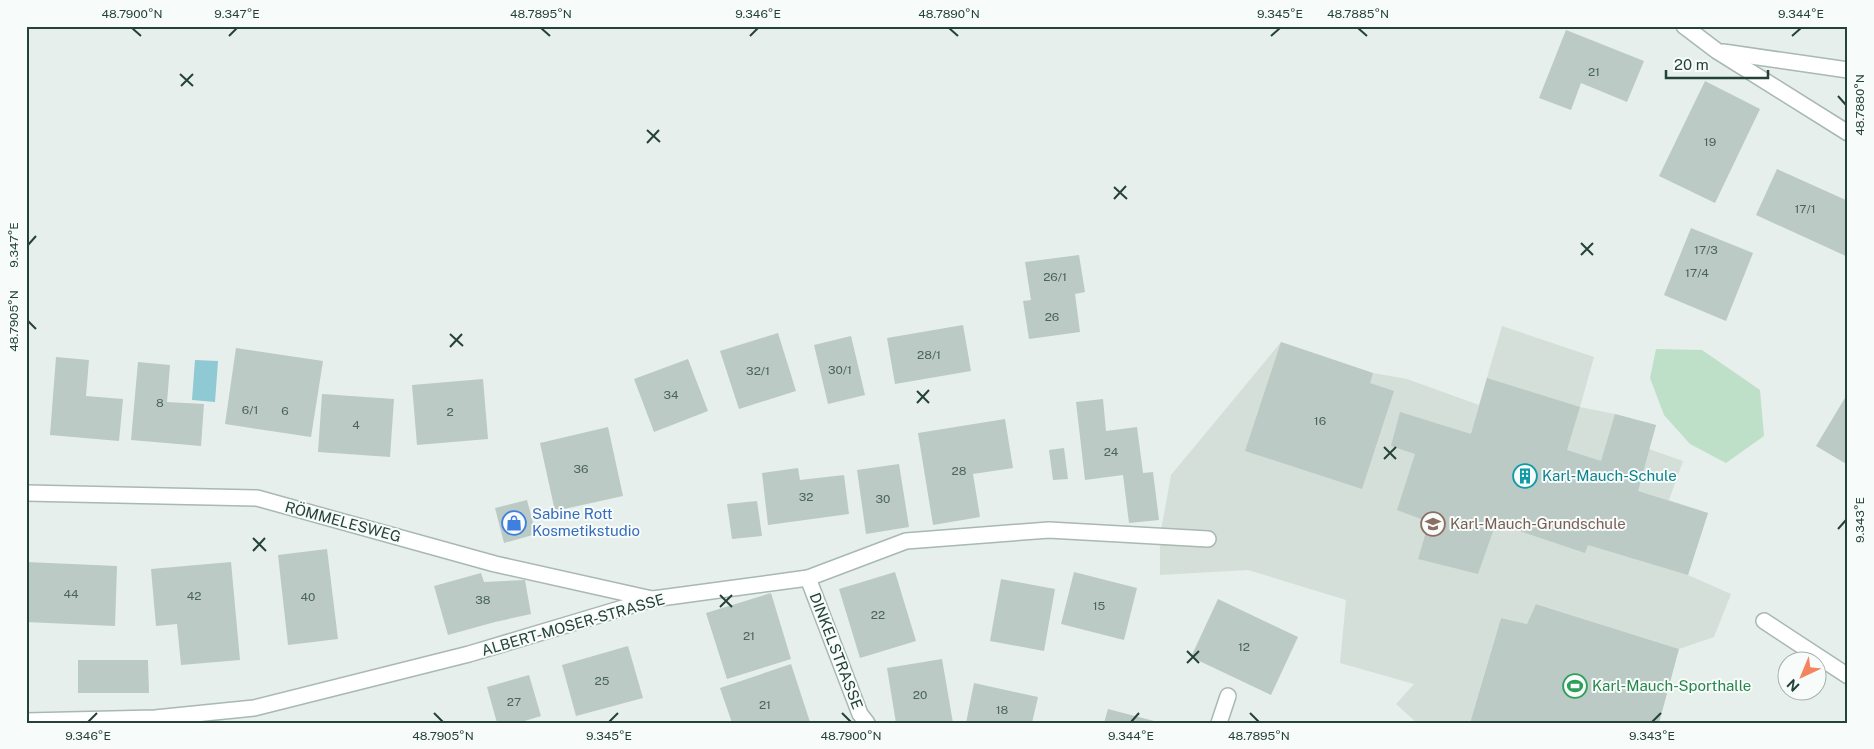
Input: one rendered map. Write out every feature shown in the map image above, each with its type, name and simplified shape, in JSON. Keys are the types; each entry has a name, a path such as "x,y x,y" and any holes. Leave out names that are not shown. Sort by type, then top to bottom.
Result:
{"street":[{"path":"1684,26 1717,51 1848,134"},
{"path":"1717,51 1848,70"},
{"name":"RÖMMELESWEG","path":"26,493 257,498 495,564 653,599"},
{"name":"ALBERT-MOSER-STRASSE","path":"26,721 155,718 254,708 470,654 653,599 808,578 906,541 1049,530 1208,539"},
{"name":"DINKELSTRASSE","path":"808,578 860,714 867,723"},
{"path":"1764,621 1848,676"},
{"path":"1219,723 1228,696"}],"shaded area":[{"name":"Karl-Mauch-Grundschule","path":"1502,326 1594,357 1580,407 1656,425 1649,449 1683,461 1669,500 1708,513 1688,575 1731,594 1714,637 1679,649 1537,604 1527,624 1501,618 1470,723 1417,723 1396,704 1414,684 1340,663 1346,600 1248,570 1160,575 1160,536 1171,475 1281,342 1373,373 1407,379 1479,405"}],"green space":[{"path":"1656,349 1702,350 1760,390 1764,436 1726,463 1690,444 1664,415 1650,378"}],"water":[{"path":"195,360 218,361 215,402 192,400"}],"building":[{"path":"1566,30 1644,61 1627,102 1581,83 1571,110 1539,98"},
{"path":"1705,81 1760,109 1715,203 1659,176"},
{"path":"1777,169 1848,201 1848,257 1756,215"},
{"path":"1691,228 1753,253 1726,321 1664,295"},
{"path":"1079,255 1085,292 1075,294 1080,332 1029,339 1023,301 1031,300 1025,262"},
{"path":"963,325 971,371 895,384 887,338"},
{"path":"778,333 796,391 739,409 720,351"},
{"path":"851,336 865,395 828,404 814,345"},
{"path":"1281,342 1373,373 1370,383 1394,391 1362,489 1245,451"},
{"path":"236,348 323,361 311,437 225,424"},
{"path":"56,357 89,360 86,396 123,399 119,441 50,435"},
{"path":"688,359 708,411 654,432 634,379"},
{"path":"138,362 170,365 167,402 204,404 201,446 131,440"},
{"name":"Karl-Mauch-Schule","path":"1487,378 1580,407 1567,450 1601,461 1615,414 1656,425 1638,491 1708,513 1688,575 1588,545 1585,553 1496,523 1478,574 1418,559 1429,522 1397,510 1415,454 1391,446 1400,412 1471,434"},
{"path":"483,379 488,439 417,445 412,385"},
{"path":"1848,393 1848,465 1816,446"},
{"path":"322,394 394,399 390,457 318,452"},
{"path":"1103,399 1106,431 1137,427 1143,473 1153,472 1159,520 1129,523 1123,475 1085,480 1076,402"},
{"path":"1005,419 1013,468 973,474 980,517 933,525 918,433"},
{"path":"608,427 623,496 555,511 540,443"},
{"path":"1064,448 1068,479 1053,480 1049,450"},
{"path":"899,464 909,527 866,534 857,470"},
{"path":"798,468 800,480 844,475 849,514 768,525 762,473"},
{"path":"527,500 536,534 504,543 495,508"},
{"path":"757,501 762,536 732,539 727,504"},
{"path":"327,549 338,639 288,645 278,555"},
{"path":"26,562 117,566 115,626 26,622"},
{"path":"231,562 240,660 181,665 177,624 156,626 151,569"},
{"path":"895,572 916,641 860,658 839,589"},
{"path":"1074,572 1137,588 1124,640 1061,624"},
{"path":"481,573 484,582 525,580 531,614 448,635 434,586"},
{"path":"1001,579 1055,589 1044,651 990,641"},
{"path":"771,593 791,659 727,679 706,613"},
{"path":"1218,599 1298,637 1271,695 1191,657"},
{"name":"Karl-Mauch-Sporthalle","path":"1536,604 1679,649 1659,723 1470,723 1501,618 1527,624"},
{"path":"628,646 643,698 576,716 562,665"},
{"path":"942,659 953,723 896,723 887,668"},
{"path":"78,660 148,660 149,693 78,693"},
{"path":"791,664 810,722 732,723 720,688"},
{"path":"529,675 541,716 518,723 497,723 487,687"},
{"path":"974,683 1038,697 1032,723 966,723"},
{"path":"1108,709 1158,722 1158,723 1104,723"}],"place":[{"name":"Karl-Mauch-Schule","path":"1525,476"},
{"name":"Sabine Rott Kosmetikstudio","path":"514,523"},
{"name":"Karl-Mauch-Grundschule","path":"1433,524"},
{"name":"Karl-Mauch-Sporthalle","path":"1575,686"}]}
